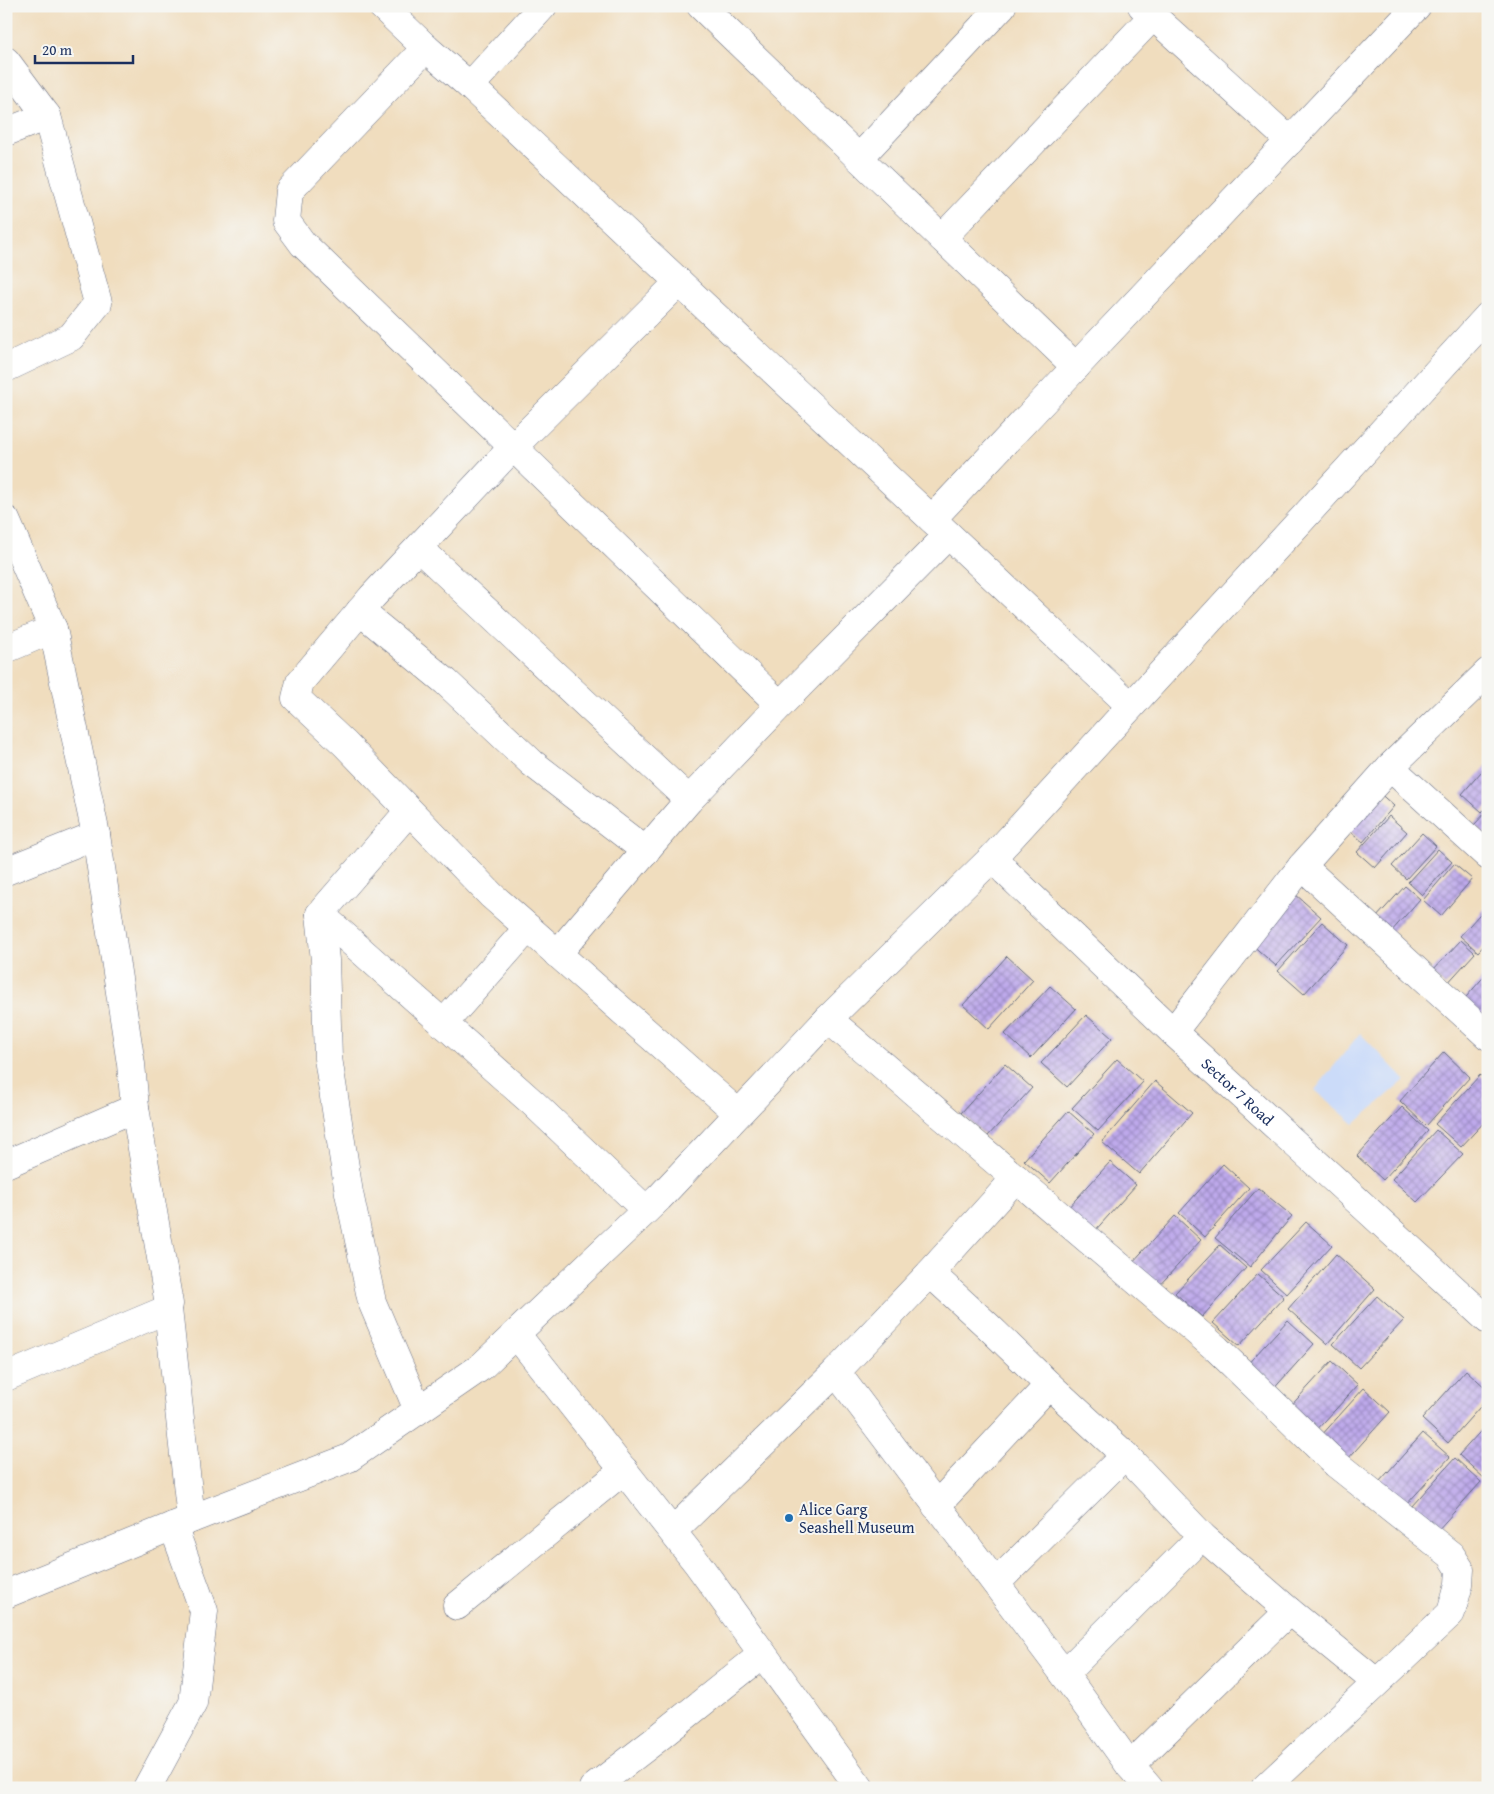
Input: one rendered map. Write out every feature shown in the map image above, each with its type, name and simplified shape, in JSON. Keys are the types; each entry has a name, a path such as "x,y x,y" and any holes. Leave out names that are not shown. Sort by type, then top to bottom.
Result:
{"street":[{"path":"382,6 470,86 1131,706"},
{"path":"470,86 543,6"},
{"path":"701,6 1076,367"},
{"path":"859,158 1002,6"},
{"path":"557,954 689,800 780,705 940,527 1076,367 1417,6"},
{"path":"942,238 1148,11 1290,141"},
{"path":"426,48 289,191 286,221 303,244 780,705"},
{"path":"6,61 47,116 98,303 71,337 6,368"},
{"path":"6,132 47,116"},
{"path":"679,282 513,447 360,611 300,682 296,698 345,744 491,895 738,1113"},
{"path":"6,1594 182,1522 349,1458 481,1367 646,1210 828,1019 993,857 1485,324"},
{"path":"6,520 53,629 96,836 131,1064 135,1108 169,1304 182,1522 204,1611 193,1703 147,1788"},
{"path":"419,548 689,800"},
{"path":"360,611 446,682 532,763 646,851"},
{"path":"6,649 53,629"},
{"path":"1173,1032 1302,866 1390,767 1488,672"},
{"path":"1390,767 1488,856"},
{"path":"409,811 320,914 328,1058 350,1193 372,1302 418,1410"},
{"path":"6,871 96,836"},
{"name":"Sector 7 Road","path":"993,857 1006,872 1173,1032 1488,1320"},
{"path":"1302,866 1488,1036"},
{"path":"320,914 533,1103 646,1210"},
{"path":"443,1024 528,928"},
{"path":"828,1019 1217,1349 1336,1464 1451,1555 1460,1569 1459,1584 1451,1613 1265,1788"},
{"path":"6,1164 135,1108"},
{"path":"673,1531 836,1372 930,1274 1016,1178"},
{"path":"930,1274 1125,1455 1202,1536 1289,1611 1376,1682"},
{"path":"6,1377 168,1310"},
{"path":"516,1334 673,1531 860,1788"},
{"path":"836,1372 1064,1674 1130,1766 1149,1788"},
{"path":"936,1506 1049,1385"},
{"path":"996,1583 1125,1455"},
{"path":"457,1606 624,1470"},
{"path":"1064,1674 1202,1536"},
{"path":"1130,1766 1289,1611"},
{"path":"592,1788 763,1654"}],"shaded area":[{"path":"1360,1033 1405,1080 1354,1124 1315,1090"}],"building":[{"path":"1488,764 1488,806 1482,812 1462,794"},
{"path":"1376,790 1394,806 1363,842 1344,826"},
{"path":"1488,810 1488,837 1474,825"},
{"path":"1389,816 1407,832 1375,868 1357,852"},
{"path":"1422,833 1436,846 1406,879 1392,866"},
{"path":"1438,849 1452,862 1422,895 1408,882"},
{"path":"1454,864 1472,879 1441,916 1423,900"},
{"path":"1405,886 1420,899 1390,933 1375,919"},
{"path":"1295,894 1321,917 1276,966 1250,943"},
{"path":"1488,905 1488,941 1478,952 1460,936"},
{"path":"1322,922 1348,945 1304,994 1278,971"},
{"path":"1461,940 1475,953 1445,986 1431,972"},
{"path":"1007,956 1033,980 989,1029 963,1005"},
{"path":"1488,972 1488,1008 1477,1021 1459,1005"},
{"path":"1050,986 1076,1009 1031,1058 1005,1034"},
{"path":"1086,1015 1112,1038 1067,1087 1041,1063"},
{"path":"1444,1052 1470,1077 1426,1126 1400,1101"},
{"path":"1117,1059 1143,1082 1098,1131 1072,1108"},
{"path":"1005,1064 1032,1088 987,1137 961,1113"},
{"path":"1480,1075 1488,1082 1488,1118 1461,1147 1435,1124"},
{"path":"1155,1081 1192,1113 1139,1174 1102,1142"},
{"path":"1402,1107 1428,1131 1383,1180 1357,1156"},
{"path":"1068,1111 1094,1134 1050,1183 1024,1160"},
{"path":"1436,1130 1463,1154 1417,1202 1392,1179"},
{"path":"1110,1162 1136,1185 1092,1234 1066,1210"},
{"path":"1223,1164 1249,1188 1205,1237 1179,1213"},
{"path":"1258,1188 1292,1216 1250,1267 1215,1238"},
{"path":"1175,1216 1201,1240 1156,1289 1130,1265"},
{"path":"1306,1222 1332,1245 1287,1294 1261,1270"},
{"path":"1220,1245 1246,1268 1202,1317 1175,1293"},
{"path":"1336,1254 1375,1289 1327,1344 1288,1309"},
{"path":"1258,1274 1284,1297 1239,1346 1213,1323"},
{"path":"1377,1296 1404,1320 1359,1368 1333,1344"},
{"path":"1288,1320 1314,1344 1270,1393 1243,1369"},
{"path":"1332,1361 1358,1385 1313,1434 1287,1410"},
{"path":"1466,1370 1488,1390 1488,1398 1448,1443 1422,1419"},
{"path":"1364,1388 1390,1412 1346,1461 1320,1437"},
{"path":"1488,1423 1488,1476 1485,1479 1459,1455"},
{"path":"1423,1433 1450,1457 1405,1506 1379,1482"},
{"path":"1455,1458 1481,1482 1437,1531 1411,1507"}],"place":[{"name":"Alice Garg Seashell Museum","path":"789,1518"}]}
